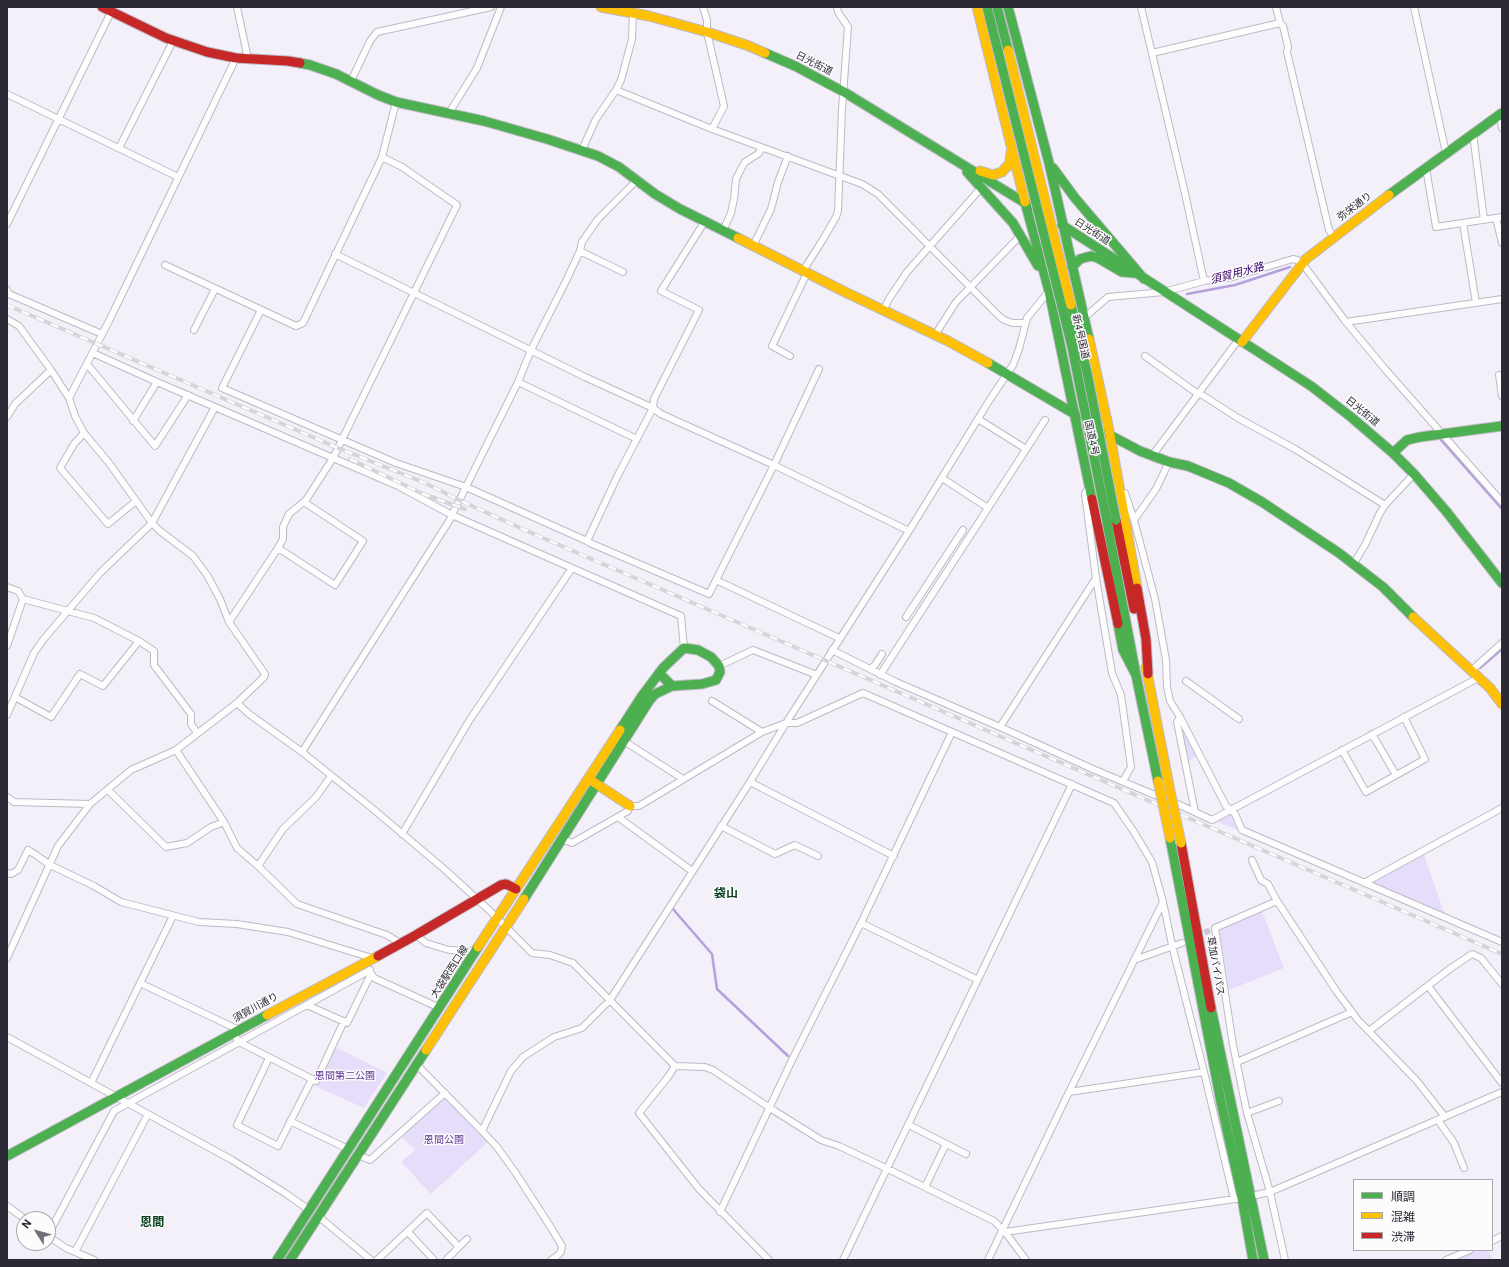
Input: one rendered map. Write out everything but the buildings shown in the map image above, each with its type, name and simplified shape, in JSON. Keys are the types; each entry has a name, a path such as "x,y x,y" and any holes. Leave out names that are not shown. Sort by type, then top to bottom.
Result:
{"main road":[{"path":"102,7 172,41 207,52 248,60 298,62 321,68 351,81 372,93 396,102 449,112 484,121 582,150 610,161 654,194 723,231 973,354 1110,435 1152,456 1213,475 1251,495 1354,563 1383,586 1441,644 1480,677 1502,704"},
{"name":"日光街道","path":"601,7 630,10 707,32 771,55 844,92 1062,225 1311,386 1351,416 1393,452 1414,474 1446,511 1502,583"},
{"name":"国道4号","path":"977,7 1011,149 1027,204 1048,287 1090,484 1123,650 1136,675"},
{"name":"新4号国道","path":"987,7 1043,225 1148,674"},
{"name":"新4号国道","path":"997,7 1044,191 1088,378 1136,675"},
{"name":"国道4号","path":"1008,7 1049,163 1110,435 1146,639 1148,674"},
{"name":"弥栄通り","path":"1240,341 1302,263 1334,237 1501,113"},
{"path":"964,166 994,175 998,174 1005,170 1010,163 1011,149"},
{"path":"1049,163 1071,193 1144,279"},
{"path":"964,166 981,188 1003,211 1020,235 1048,287"},
{"path":"1072,267 1080,259 1091,256 1122,272 1134,272"},
{"path":"1393,452 1407,440 1502,426"},
{"path":"290,1260 563,839 624,741 645,699 659,673 676,654 684,648 698,650 711,657 719,666 719,676 713,682 686,686 672,686 645,699"},
{"path":"659,673 672,686"},
{"name":"草加バイパス","path":"1148,674 1181,842 1210,1003 1242,1198 1264,1260"},
{"name":"草加バイパス","path":"1136,675 1254,1260"},
{"name":"大袋駅西口線","path":"277,1260 588,778 645,699"},
{"path":"588,778 630,806"},
{"name":"須賀川通り","path":"7,1156 236,1032 369,966 400,943 416,935 476,898 501,885 506,884 516,889"}],"street":[{"path":"238,7 248,60"},
{"path":"351,81 370,41 377,32 491,7"},
{"path":"449,112 477,68 501,7"},
{"path":"703,7 707,20 707,32 724,106 712,129"},
{"path":"790,356 772,346 805,272 838,211 838,176 848,27 837,7"},
{"path":"1141,7 1204,281"},
{"path":"1276,7 1280,23 1283,26 1285,33 1288,47 1287,52 1329,230 1334,237"},
{"path":"1414,7 1446,153"},
{"path":"582,150 596,119 616,90 627,59 631,44 630,10"},
{"path":"7,224 111,12"},
{"path":"1152,54 1280,23"},
{"path":"119,148 172,41"},
{"path":"69,398 102,334 236,58"},
{"path":"998,92 1028,84"},
{"path":"616,90 712,129 862,184 878,194 1004,320 1016,324 1025,323"},
{"path":"7,94 178,177"},
{"path":"165,265 296,326 303,322 382,157 396,102"},
{"path":"1501,113 1502,128"},
{"path":"1473,134 1484,220"},
{"path":"723,231 731,213 736,179 745,162 758,154 762,148"},
{"path":"753,246 771,209 778,182 788,156"},
{"path":"229,622 283,539 283,527 289,514 304,502 333,458 457,205 402,167 382,157"},
{"path":"1426,168 1436,227 1499,218 1502,243"},
{"path":"302,752 452,518 452,515 518,382 531,350 557,300 580,251 582,242 598,219 637,180"},
{"path":"883,311 888,299 907,272 981,188"},
{"path":"588,541 618,475 653,408 654,399 699,310 661,291 704,221"},
{"path":"1463,223 1476,303"},
{"path":"935,335 956,302 1020,235"},
{"path":"580,251 623,272"},
{"path":"335,254 585,377 653,408 661,414 774,465 909,531"},
{"path":"1084,318 1108,297 1164,292 1204,281 1233,277 1292,259 1302,263 1346,322 1385,369 1502,502"},
{"path":"482,1131 511,1071 523,1057 554,1037 582,1028 610,1000 750,782 839,638 909,531 1016,360 1026,318 1048,287"},
{"path":"194,330 215,289"},
{"path":"7,290 9,294 102,334"},
{"path":"1346,322 1502,299"},
{"path":"261,310 222,388 396,463 466,487 590,543 709,594 774,465 817,372"},
{"path":"7,958 58,846 90,804 131,770 176,750 237,703 264,678 265,674 229,622 214,587 193,556 160,531 152,523 109,463 84,433 75,416 69,398 51,370 19,326 9,321"},
{"path":"1152,456 1240,341"},
{"path":"92,353 398,486 452,515 681,616 684,648"},
{"path":"1146,356 1199,394 1238,418 1295,449 1385,506"},
{"path":"87,364 155,446 188,395"},
{"path":"7,416 15,404 51,370"},
{"path":"1499,375 1502,396"},
{"path":"133,421 157,382"},
{"path":"518,382 637,439"},
{"path":"7,715 34,653 43,640 100,573 152,523 215,407"},
{"path":"978,419 1026,449"},
{"path":"880,675 1045,420"},
{"path":"84,433 74,444 60,468 108,524 136,501"},
{"path":"1134,520 1156,490 1170,462"},
{"path":"1116,473 1121,475 1155,599 1166,660 1167,687 1170,701 1180,717 1226,806 1235,814 1242,830 1502,942"},
{"path":"1354,563 1365,545 1380,513 1414,474"},
{"path":"942,478 988,508"},
{"path":"1090,484 1085,494 1096,578 1112,673 1121,695 1125,716 1131,767 1123,781"},
{"path":"278,548 335,585 363,541 304,502"},
{"path":"906,617 963,530"},
{"path":"402,834 469,722 572,568"},
{"path":"1000,727 1096,578"},
{"path":"716,580 839,638"},
{"path":"930,581 938,586"},
{"path":"7,586 18,591 23,599 94,618 139,641 154,651 154,665 191,714 191,724 197,733"},
{"path":"7,646 23,599"},
{"path":"15,697 51,717 80,674 103,686 139,641"},
{"path":"1472,670 1502,643"},
{"path":"719,666 753,650 817,674"},
{"path":"832,650 880,675 1212,820 1480,677"},
{"path":"870,669 875,665 882,654"},
{"path":"1186,681 1239,719"},
{"path":"563,839 572,843 628,812 630,806 639,806 762,732 786,723 797,723 863,693 1114,803 1152,862 1204,1072 1242,1198"},
{"path":"712,701 762,732"},
{"path":"237,703 249,714 302,752 374,809 476,898 532,953 550,955 573,963 675,1066 713,1070 821,1140 839,1146 994,1221 1026,1260"},
{"path":"1180,717 1177,722 1195,812"},
{"path":"1342,750 1366,792 1425,759 1404,717"},
{"path":"720,1212 792,1060 894,856 952,732"},
{"path":"1372,734 1396,776"},
{"path":"624,741 683,779"},
{"path":"176,750 224,822 237,848 297,904 387,935 400,943"},
{"path":"258,866 283,829 316,797 331,776"},
{"path":"750,782 894,856"},
{"path":"843,1260 1072,784"},
{"path":"108,790 166,847 187,843 211,827 224,822"},
{"path":"7,797 14,802 90,804"},
{"path":"1364,883 1502,808"},
{"path":"618,817 692,871"},
{"path":"721,826 775,854 795,845 818,856"},
{"path":"7,873 11,874 18,870 28,850 36,854 50,865 94,886 122,902 199,922 237,924 288,932 369,966 374,978 440,1008"},
{"path":"1252,860 1261,880 1268,884 1277,901 1337,992 1358,1020 1417,1081 1445,1117"},
{"path":"1277,901 1215,928 1233,1045 1247,1113 1270,1192 1284,1260"},
{"path":"988,1260 1163,902"},
{"path":"91,1083 172,916"},
{"path":"861,923 978,980"},
{"path":"416,935 426,943 449,950 476,951"},
{"path":"1134,960 1172,945 1182,943"},
{"path":"1369,1031 1472,954 1481,958 1502,984"},
{"path":"56,1221 114,1111 307,1005 369,966"},
{"path":"307,1005 347,1023 369,966"},
{"path":"140,983 236,1032 239,1042 316,1081 344,1021"},
{"path":"1428,986 1502,1083"},
{"path":"1237,1062 1352,1012"},
{"path":"7,1037 129,1102 232,1160 286,1193 309,1210"},
{"path":"269,1058 237,1125 278,1146 312,1079"},
{"path":"416,1064 497,1147 562,1246 561,1252 551,1260"},
{"path":"675,1066 639,1113 699,1189 769,1260"},
{"path":"1069,1092 1204,1072"},
{"path":"1003,1231 1242,1198 1270,1192 1502,1092"},
{"path":"358,1155 370,1160 445,1093"},
{"path":"1247,1113 1279,1101"},
{"path":"75,1252 148,1114"},
{"path":"1438,1120 1454,1143 1464,1168"},
{"path":"290,1121 348,1149"},
{"path":"909,1125 966,1154"},
{"path":"925,1187 946,1144"},
{"path":"7,1206 16,1212"},
{"path":"377,1260 427,1213 459,1247"},
{"path":"318,1216 371,1260"},
{"path":"408,1232 434,1260"},
{"path":"1493,1240 1502,1236"},
{"path":"446,1260 468,1239"},
{"path":"56,1241 66,1248 94,1260"},
{"path":"1446,1260 1468,1251"}],"green space":[{"path":"1180,719 1198,755 1187,763 1178,722"},
{"path":"1228,812 1234,815 1240,831 1213,820"},
{"path":"1424,855 1445,915 1371,883"},
{"path":"1262,911 1284,968 1229,990 1219,930"},
{"name":"恩間第二公園","path":"333,1046 387,1073 364,1108 315,1086"},
{"name":"恩間公園","path":"449,1098 488,1142 431,1194 401,1162 415,1150 402,1137 441,1099"},
{"path":"1476,1251 1489,1251 1492,1260 1460,1260 1459,1258"}],"waterway":[{"name":"須賀用水路","path":"1187,294 1235,285 1290,267"},
{"name":"須賀用水路","path":"1441,440 1502,509"},
{"path":"1480,668 1502,649"},
{"path":"673,909 712,954 717,989 788,1056"}],"tunnel":[{"path":"1196,936 1215,928"}],"railway":[{"path":"7,305 338,448 425,483 527,531 1502,954"},
{"path":"350,459 423,494 465,509"}],"traffic: fast":[{"path":"987,7 998,51"},
{"path":"997,7 1008,50"},
{"path":"1008,7 1049,163 1089,339"},
{"path":"998,51 1072,347 1107,522"},
{"path":"765,53 795,66 844,92 1030,206"},
{"path":"300,63 336,74 378,95 396,102 484,121 547,139 598,156 619,167 655,194 680,209 738,238"},
{"path":"1389,195 1502,113"},
{"path":"1053,168 1075,198 1144,279"},
{"path":"967,172 1013,223 1038,266"},
{"path":"1025,202 1049,291 1092,499"},
{"path":"1062,225 1311,386 1351,417 1393,453 1414,474 1446,511 1502,583"},
{"path":"1072,267 1080,259 1091,256 1098,258 1122,272 1134,273"},
{"path":"1071,305 1088,377 1116,520"},
{"path":"988,363 1078,416"},
{"path":"1393,453 1407,440 1502,426"},
{"path":"1106,433 1140,451 1169,462 1188,466 1229,483 1262,502 1339,553 1383,587 1413,617"},
{"path":"1107,522 1158,781"},
{"path":"1118,624 1123,650 1136,675"},
{"path":"524,899 649,701 655,694 672,686 702,684 716,680 720,672 719,666 711,657 698,650 684,648 663,668 642,696 620,730"},
{"path":"659,673 672,686"},
{"path":"1170,838 1253,1260"},
{"path":"277,1260 478,947"},
{"path":"1211,1008 1264,1260"},
{"path":"7,1156 267,1015"},
{"path":"290,1260 426,1050"}],"traffic: slow":[{"path":"601,7 649,16 707,32 765,53"},
{"path":"977,7 1025,202"},
{"path":"1008,50 1071,305"},
{"path":"980,171 993,175 1002,172 1010,163 1011,152"},
{"path":"1242,342 1306,259 1389,195"},
{"path":"738,238 845,292 948,341 988,363"},
{"path":"1089,339 1110,435 1137,588"},
{"path":"1413,617 1490,688 1502,704"},
{"path":"1146,667 1169,786"},
{"path":"478,947 620,730"},
{"path":"592,781 630,806"},
{"path":"1158,781 1170,838"},
{"path":"1169,786 1181,843"},
{"path":"426,1050 524,899"},
{"path":"267,1015 378,956"}],"traffic: jam":[{"path":"102,7 166,38 207,52 236,58 300,63"},
{"path":"1092,499 1118,624"},
{"path":"1116,520 1134,609"},
{"path":"1137,588 1146,639 1148,674"},
{"path":"1181,843 1211,1008"},
{"path":"378,956 501,885 506,884 516,889"}],"district":[{"name":"袋山","path":"726,894"},
{"name":"恩間","path":"152,1223"}]}
